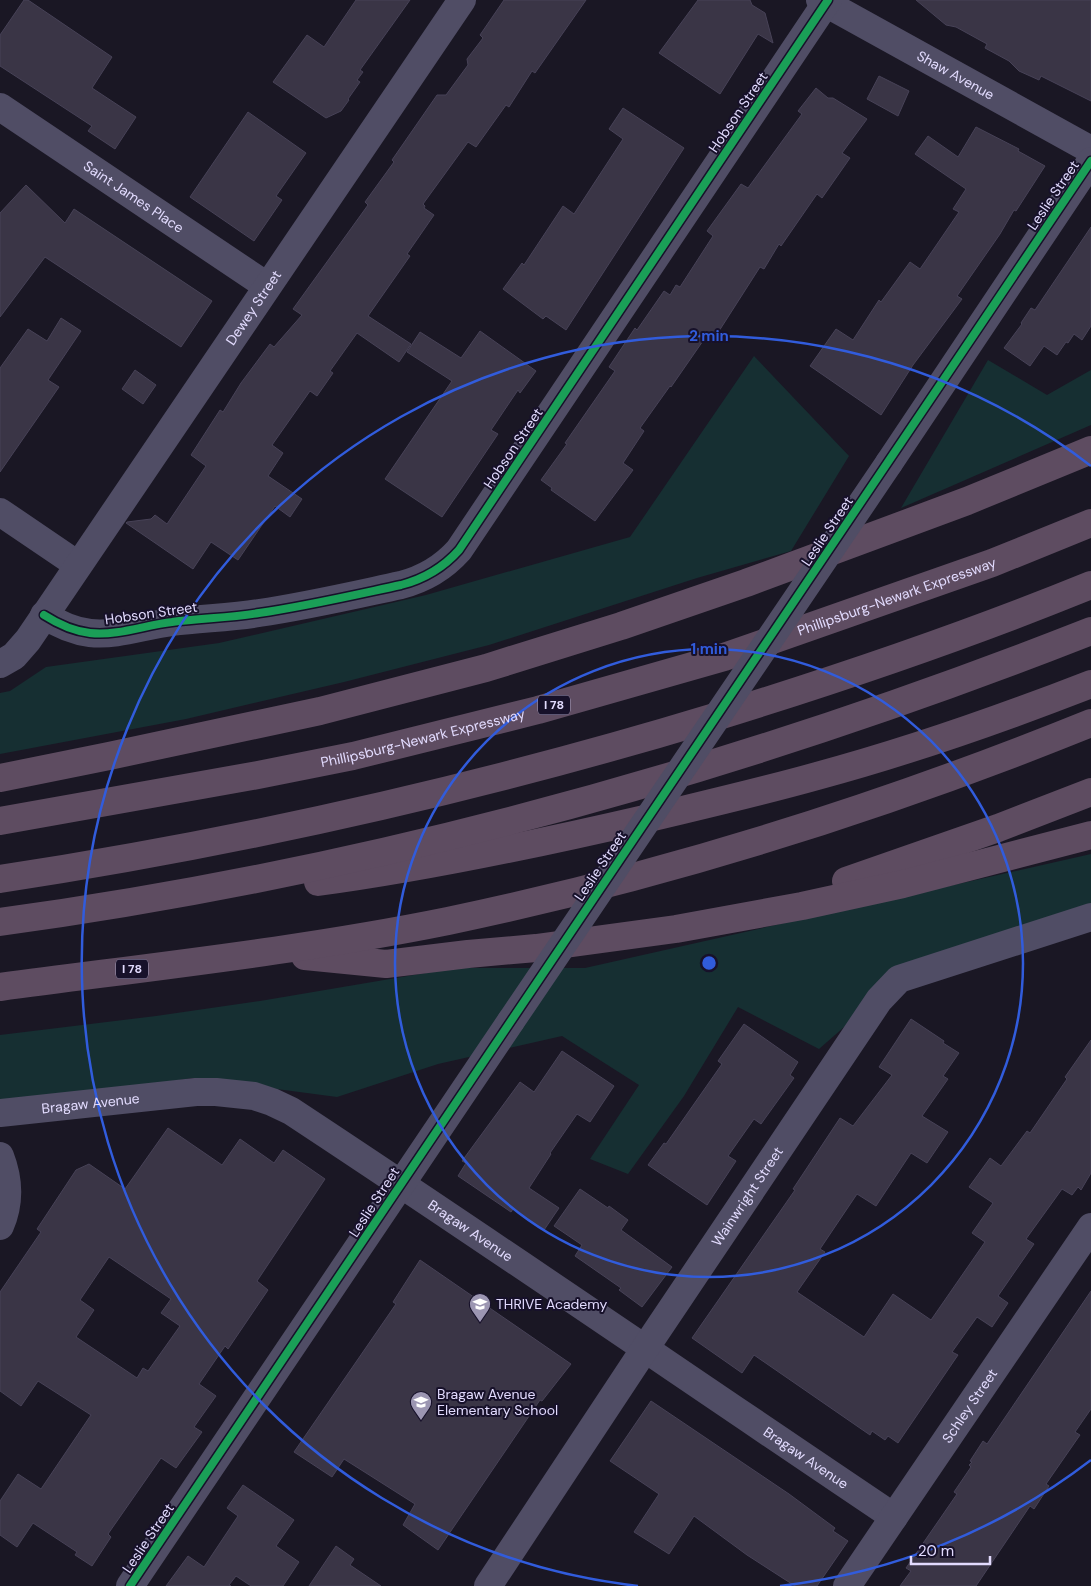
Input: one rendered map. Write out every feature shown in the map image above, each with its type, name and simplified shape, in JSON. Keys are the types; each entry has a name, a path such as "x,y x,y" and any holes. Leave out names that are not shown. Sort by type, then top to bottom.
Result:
{"highway":[{"path":"0,778 352,704 502,663 782,571 968,501 1091,450"},
{"name":"Phillipsburg-Newark Expressway","path":"0,821 258,776 352,756 547,707 724,657 983,566 1091,523"},
{"path":"0,879 148,855 328,819 596,753 799,692 979,628 1091,585"},
{"path":"10,921 135,901 304,869 417,844 585,801 675,776 861,716 1091,631"},
{"path":"10,921 358,877 546,842 819,776 962,732 1091,684"},
{"name":"I 78","path":"0,987 263,952 455,919 538,901 714,854 814,824 904,793 1091,723"},
{"path":"676,930 753,910 837,884 990,831 1091,792"},
{"path":"263,952 386,964 536,948 676,930 802,906 903,884 1091,835"}],"street":[{"name":"Dewey Street","path":"44,615 462,0"},
{"name":"Shaw Avenue","path":"825,1 1091,150"},
{"name":"Hobson Street","path":"44,615 77,631 105,634 161,623 239,616 288,608 401,585 415,581 441,568 459,550 825,1"},
{"name":"Saint James Place","path":"0,108 267,286"},
{"name":"Leslie Street","path":"130,1586 308,1325 401,1184 1091,161"},
{"path":"0,512 78,565"},
{"path":"0,664 14,656 44,615"},
{"name":"Wainwright Street","path":"488,1586 879,1000 899,979 1091,918"},
{"name":"Bragaw Avenue","path":"0,1113 196,1092 254,1096 272,1102 291,1111 401,1184 644,1350 894,1517"},
{"path":"0,1156 5,1169 7,1185 5,1212 0,1226"},
{"name":"Schley Street","path":"847,1586 1091,1227"}],"green space":[{"path":"754,356 849,456 791,551 697,578 489,645 344,682 186,719 0,754 0,693 10,691 46,667 219,643 426,595 630,537"},
{"path":"988,360 1047,395 1091,370 1091,425 901,508"},
{"path":"1091,854 1091,917 899,979 819,1049 738,1007 684,1096 628,1174 590,1159 639,1085 562,1036 438,1064 337,1097 192,1078 0,1108 0,1035 260,1001 455,968 585,968"}],"building":[{"path":"24,0 28,0 112,57 92,88 136,117 115,149 88,131 92,126 0,66 0,35"},
{"path":"356,0 410,0 360,70 363,72 357,80 360,82 349,100 341,111 326,118 273,82 307,35 324,47"},
{"path":"504,0 586,0 535,73 532,71 509,107 506,105 476,147 468,142 423,204 424,208 434,215 407,254 410,256 368,316 411,344 399,362 357,333 330,371 333,373 317,396 310,391 272,445 283,453 268,476 302,499 290,517 275,506 238,560 211,542 193,569 126,523 151,519 155,515 167,524 206,466 191,455 220,410 223,412 241,383 270,344 274,347 302,315 293,309 368,205 365,202 394,162 392,160 437,95 446,95 468,65 467,59 483,38 480,35"},
{"path":"698,0 750,0 752,5 765,13 773,43 758,34 720,94 659,53"},
{"path":"916,0 1091,0 1091,101 1041,76 1039,80 1019,71 1009,61 985,48 987,44 956,27 946,25"},
{"path":"879,76 909,91 898,116 867,99"},
{"path":"816,88 828,98 833,98 867,119 842,153 850,158 822,198 817,194 781,246 779,244 764,269 760,267 712,342 705,338 640,428 644,431 623,463 633,470 595,521 551,490 552,488 541,480 615,371 609,367 635,328 637,330 664,291 670,295 676,285 680,287 713,236 707,231 741,184 748,188 802,114 798,111"},
{"path":"623,108 684,148 566,330 546,316 543,319 503,289 522,263 524,265 563,206 574,214 623,139 609,129"},
{"path":"248,112 306,153 276,196 282,200 254,241 190,197"},
{"path":"976,127 1019,149 1018,151 1045,166 957,296 962,299 913,365 881,415 810,366 836,329 853,340 879,300 881,302 910,262 920,269 959,212 953,209 966,189 915,154 928,136 958,157"},
{"path":"26,185 65,223 74,209 212,301 181,347 45,257 0,317 0,213"},
{"path":"1091,227 1091,326 1082,340 1074,334 1057,355 1044,346 1030,366 1004,348 1031,308 1035,310"},
{"path":"61,318 81,331 48,380 59,387 0,472 0,368 28,329 47,341"},
{"path":"480,331 536,371 520,393 518,390 491,430 498,434 442,517 385,479 452,381 407,352 420,332 461,358"},
{"path":"135,370 156,385 143,404 122,389"},
{"path":"911,1019 959,1053 943,1076 948,1079 922,1116 948,1132 927,1163 911,1153 876,1206 857,1194 820,1249 825,1252 797,1292 864,1337 893,1294 931,1320 985,1242 972,1233 993,1203 969,1187 990,1158 1001,1166 1027,1131 1030,1133 1091,1040 1091,1173 1081,1190 1078,1187 1072,1195 1062,1189 1026,1239 1034,1244 998,1296 1008,1303 992,1327 977,1317 952,1352 958,1355 898,1443 888,1436 885,1440 872,1431 870,1435 754,1355 742,1373 692,1338 795,1190 793,1189 840,1118 853,1126 892,1075 879,1067"},
{"path":"744,1024 798,1062 790,1075 794,1078 761,1124 754,1119 728,1156 736,1161 707,1205 648,1165 664,1143 666,1144 722,1064 718,1061"},
{"path":"562,1051 614,1086 590,1122 577,1114 529,1188 559,1208 544,1230 513,1209 511,1212 458,1176 466,1163 462,1161 520,1082 534,1092"},
{"path":"168,1128 222,1165 240,1139 274,1163 283,1150 325,1179 257,1281 268,1290 228,1349 225,1346 199,1384 216,1396 194,1427 202,1432 176,1468 161,1458 108,1534 111,1537 92,1566 75,1555 77,1552 33,1523 17,1547 0,1535 0,1501 18,1474 41,1489 91,1415 38,1381 21,1406 0,1391 0,1292 41,1232 37,1229 76,1170 89,1164 125,1189","holes":["109,1257 171,1299 161,1313 180,1326 148,1371 143,1368 137,1378 76,1337 94,1310 80,1300"]},
{"path":"580,1189 628,1220 621,1230 672,1267 642,1307 619,1290 621,1288 575,1256 582,1245 554,1226"},
{"path":"420,1260 571,1364 542,1401 540,1400 438,1550 403,1525 415,1504 344,1459 332,1477 294,1452 396,1304 393,1302"},
{"path":"1091,1291 1091,1409 1075,1432 1080,1435 1046,1484 1049,1486 1034,1509 1030,1506 976,1586 900,1586 911,1571 906,1568 957,1494 954,1492 971,1467 969,1465 972,1462 970,1461 983,1441 987,1444"},
{"path":"651,1401 789,1494 835,1528 833,1531 848,1541 817,1586 795,1586 747,1555 694,1516 669,1554 634,1532 659,1494 610,1461"},
{"path":"243,1485 294,1520 276,1546 299,1562 283,1586 251,1586 236,1576 229,1585 231,1586 166,1586 188,1556 204,1567 238,1516 227,1508"},
{"path":"336,1546 354,1559 350,1565 381,1586 309,1586"}],"cycle path":[{"path":"44,615 78,631 100,634 121,632 162,623 237,616 295,607 401,585 433,572 446,562 459,550 828,0"},
{"path":"130,1586 1091,161"}],"place":[{"name":"THRIVE Academy","path":"480,1323"},
{"name":"Bragaw Avenue Elementary School","path":"421,1421"}]}
